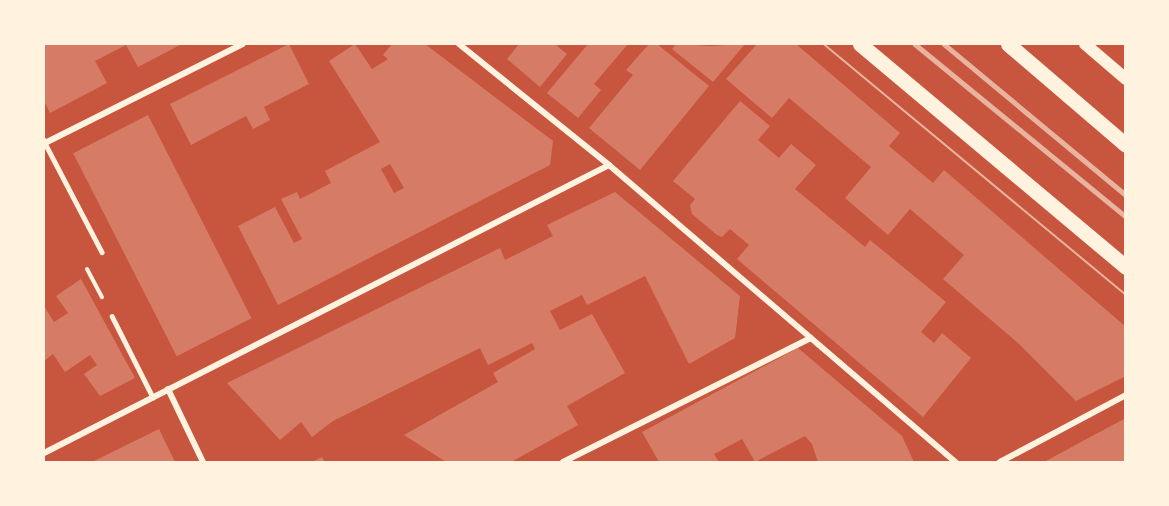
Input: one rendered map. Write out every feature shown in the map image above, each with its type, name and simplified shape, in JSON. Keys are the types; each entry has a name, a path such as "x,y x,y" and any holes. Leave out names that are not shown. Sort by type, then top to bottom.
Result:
{"main road":[{"path":"860,44 1125,267"},
{"path":"1008,44 1125,145"},
{"path":"1085,44 1125,79"}],"street":[{"path":"44,142 243,44"},
{"path":"459,44 609,165 956,462"},
{"path":"44,453 609,165"},
{"path":"563,462 812,338"},
{"path":"168,389 203,462"},
{"path":"1000,462 1125,395"}],"lane":[{"path":"44,142 102,252"},
{"path":"112,316 153,397"}],"path":[{"path":"102,252 83,261 112,316"}],"building":[{"path":"44,44 182,44 138,67 126,45 95,61 107,83 50,113 44,101"},
{"path":"289,44 309,84 264,107 270,120 253,129 246,116 191,145 170,104"},
{"path":"355,44 372,69 388,59 383,55 392,44 425,44 553,141 550,165 278,305 238,226 275,207 294,243 302,239 281,199 297,192 300,199 331,183 325,171 380,142 329,61","holes":["390,164 404,188 394,193 381,169"]},
{"path":"519,44 559,44 557,46 567,54 540,87 507,59"},
{"path":"588,44 628,44 594,84 601,90 578,118 547,93"},
{"path":"649,44 657,44 709,86 640,170 589,128 633,75 626,70"},
{"path":"676,44 710,46 745,44 713,82 672,49"},
{"path":"757,44 796,44 900,133 889,146 933,183 944,170 1126,327 1126,376 1076,401 1018,343 943,279 964,255 910,209 888,235 845,198 871,167 789,98 772,118 726,79"},
{"path":"740,101 770,126 758,140 779,158 791,144 816,165 795,189 865,247 870,240 946,302 921,332 934,343 942,333 971,358 923,417 737,259 749,245 730,229 722,237 717,235 692,214 690,205 695,199 673,181"},
{"path":"148,115 252,318 177,356 73,153"},
{"path":"615,192 740,296 735,338 689,364 645,276 587,305 582,295 550,311 560,330 592,314 625,373 567,406 578,425 511,462 446,462 404,435 498,382 493,373 535,349 532,343 488,365 480,348 333,421 312,437 301,422 280,440 227,383 500,248 505,260 553,236 547,225"},
{"path":"81,279 135,378 100,396 84,374 97,365 90,355 65,372 53,354 44,361 44,306 54,322 68,313 56,296"},
{"path":"798,348 902,436 914,462 818,462 812,444 805,436 755,462 742,439 714,454 719,462 659,462 642,432"},
{"path":"1126,418 1126,462 1044,462 1094,435"},
{"path":"159,429 175,462 92,462"},
{"path":"322,457 325,462 312,462"}],"tram line":[{"path":"824,44 1126,295"}],"railway":[{"path":"915,44 1126,217"},
{"path":"944,44 1126,195"}]}
